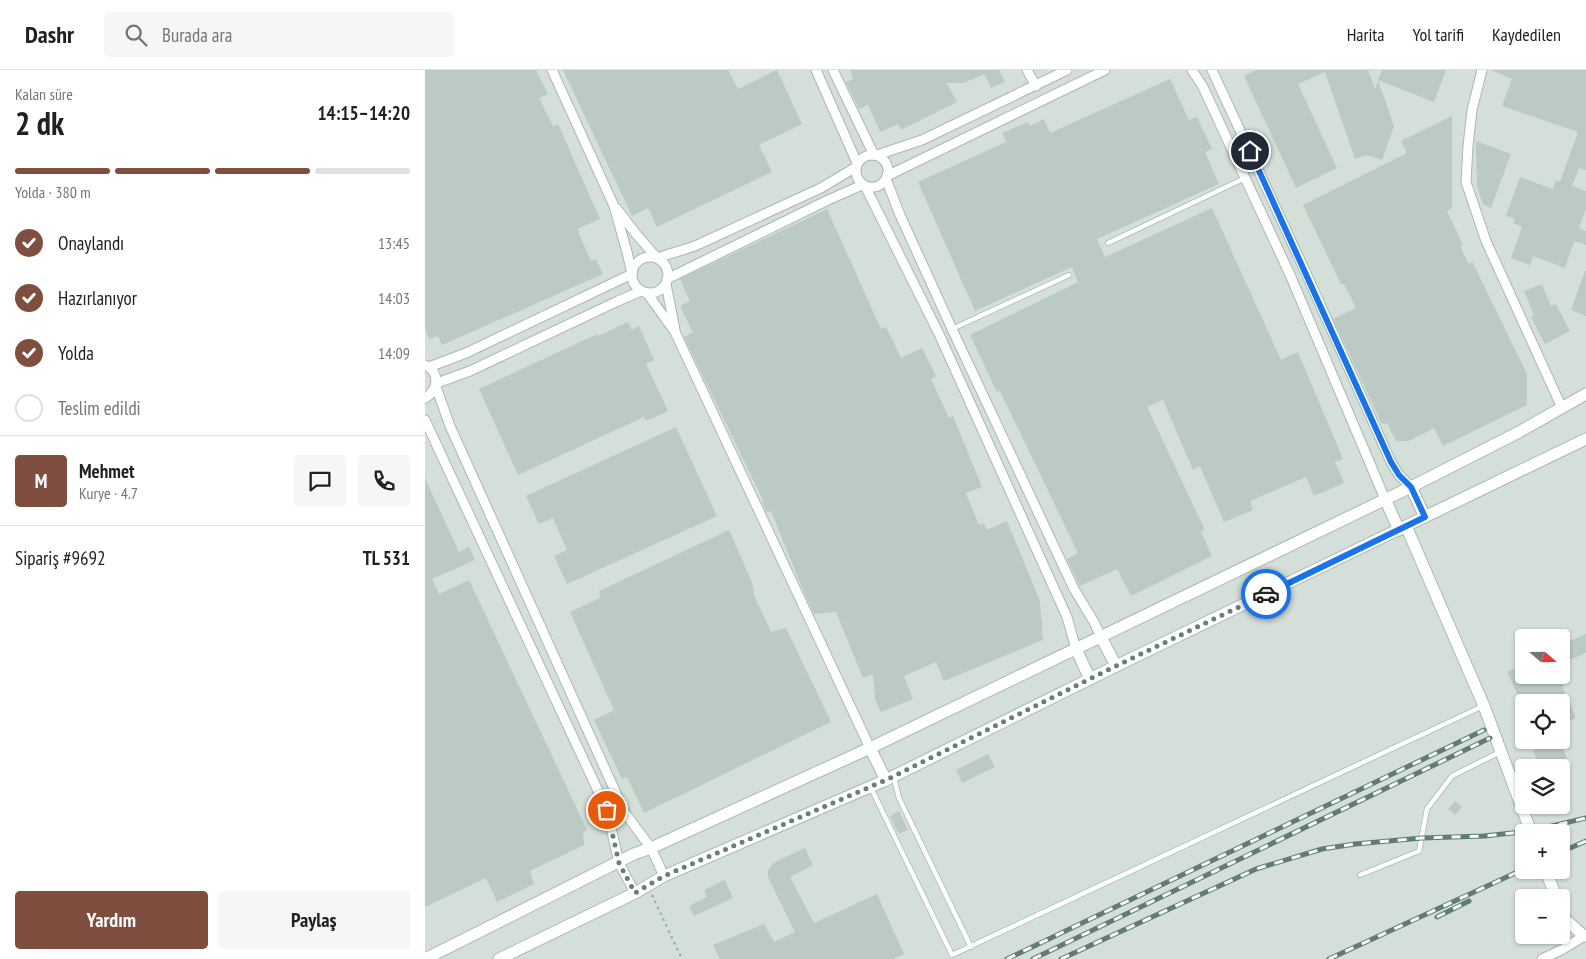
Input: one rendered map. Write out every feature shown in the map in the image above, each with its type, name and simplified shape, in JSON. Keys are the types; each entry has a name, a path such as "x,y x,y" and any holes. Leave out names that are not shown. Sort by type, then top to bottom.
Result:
{"street":[{"path":"552,70 614,206 634,283 644,292 675,332 870,748 890,778"},
{"path":"816,70 856,165 856,177 864,186 939,334 1067,617 1076,649 1090,679"},
{"path":"833,70 852,112 875,155 885,161 888,166 887,178 900,214 1074,589 1095,622 1116,666"},
{"path":"1027,70 1035,86"},
{"path":"426,365 466,353 632,274 637,262 642,258 657,258 695,246 821,188 856,165 863,157 922,140 1067,70"},
{"path":"425,398 431,395 436,385 471,371 618,300 644,292 658,291 666,281 826,201 864,186 870,188 879,186 887,178 1105,70"},
{"path":"1192,70 1203,87 1259,206 1385,498 1403,528 1484,706 1528,824"},
{"path":"1212,70 1391,462 1399,475 1411,487 1425,517"},
{"path":"1482,70 1472,110 1467,146 1467,182 1486,241 1562,408"},
{"path":"1259,206 1272,199"},
{"path":"614,206 636,234 665,265 675,332"},
{"path":"1291,277 1305,271"},
{"path":"939,334 953,329"},
{"path":"426,365 433,371 436,385 451,426 625,812 651,848 664,876"},
{"path":"425,959 634,854 870,748 1411,487 1586,394"},
{"path":"425,420 607,810 619,863 635,893"},
{"path":"499,959 635,893 664,876 890,778 1116,666 1586,439"},
{"path":"1542,959 1585,936 1570,923"}],"lane":[{"path":"1108,243 1245,177"},
{"path":"953,329 1069,275"},
{"path":"871,787 952,955 1484,706"},
{"path":"1360,876 1419,851 1427,808 1452,776 1502,752"},
{"path":"890,778 971,947"}],"path":[{"path":"647,886 682,959"}],"shaded area":[{"path":"425,70 1586,70 1586,959 425,959"}],"building":[{"path":"425,70 536,70 548,94 539,98 553,126 558,124 600,219 577,229 591,261 596,259 603,274 442,345 438,336 429,339 425,329"},
{"path":"563,70 728,70 738,89 777,70 802,124 759,145 772,172 657,227 648,208 632,216"},
{"path":"850,70 999,70 1005,82 991,88 984,74 964,83 947,83 957,102 901,130 898,124 880,132 868,105 859,109 846,82 853,79"},
{"path":"1256,70 1368,70 1375,89 1378,80 1394,126 1382,160 1367,155 1355,159 1325,72 1298,84 1337,168 1296,188 1244,76"},
{"path":"1382,70 1446,70 1434,102 1378,80"},
{"path":"1491,70 1586,70 1586,170 1579,168 1572,186 1586,191 1586,209 1579,228 1586,231 1586,245 1574,241 1565,268 1533,256 1530,265 1511,258 1522,227 1513,223 1515,219 1506,216 1520,177 1553,189 1556,180 1560,182 1578,132 1502,106 1512,79"},
{"path":"1170,79 1189,120 1197,117 1212,149 1205,152 1219,184 1097,239 1105,257 1212,208 1281,360 1298,352 1343,459 1335,462 1344,483 1314,496 1306,477 1250,501 1253,510 1224,522 1200,466 1193,470 1163,400 1147,407 1205,530 1201,532 1212,556 1131,596 1117,569 1080,586 1067,559 1078,553 1000,391 997,392 970,335 1078,282 1072,267 975,311 918,182 1006,142 1002,133 1028,122 1030,126 1044,119 1050,133"},
{"path":"1452,116 1452,208 1447,211 1463,245 1460,246 1468,263 1473,263 1527,374 1527,405 1443,446 1434,428 1409,441 1396,441 1387,423 1382,424 1333,319 1356,308 1344,284 1341,284 1303,205 1407,153 1401,141"},
{"path":"1476,141 1511,154 1491,208 1482,204 1477,186"},
{"path":"827,209 881,329 886,327 901,358 922,348 936,376 931,379 949,418 953,416 982,487 966,493 979,525 984,524 987,530 1007,521 1040,601 1043,640 944,681 936,662 904,676 913,699 881,712 875,699 873,674 863,678 836,612 814,614 771,511 766,512 763,500 684,337 693,333 680,306 690,301 680,279"},
{"path":"1586,271 1586,316 1571,310"},
{"path":"1542,284 1551,306 1556,304 1570,331 1545,344 1531,317 1534,315 1524,291"},
{"path":"628,322 632,330 639,326 654,360 646,364 668,411 646,421 644,417 518,475 479,389 597,334 598,336"},
{"path":"676,427 717,516 567,584 554,556 567,550 553,518 539,524 526,496"},
{"path":"425,478 459,552 469,547 475,560 432,579 439,594 469,580 587,830 583,832 584,845 530,871 534,884 497,902 486,878 425,907"},
{"path":"729,530 752,582 754,595 771,632 786,628 831,722 644,813 627,777 622,779 594,720 614,710 570,612 600,598 599,591"},
{"path":"1586,634 1586,653 1570,659 1570,641"},
{"path":"1515,668 1515,684 1566,684 1562,686 1566,694 1517,694 1507,672"},
{"path":"1570,704 1576,718 1570,721"},
{"path":"1537,749 1563,749 1567,758 1537,759 1533,751"},
{"path":"988,754 995,767 962,783 956,770"},
{"path":"1455,801 1462,807 1455,815 1448,809"},
{"path":"899,811 908,830 899,834 890,816"},
{"path":"805,848 813,865 790,877 814,923 877,894 904,954 893,959 720,959 713,945 764,924 774,942 795,932 768,877 768,870 773,863"},
{"path":"725,880 733,898 694,916 689,906 707,897 704,890"}],"railway":[{"path":"1007,959 1484,730"},
{"path":"1033,959 1490,738"},
{"path":"1061,959 1256,869 1322,849 1422,838 1484,836 1531,831 1586,818"},
{"path":"1570,848 1586,841"},
{"path":"1329,959 1515,873"},
{"path":"1437,917 1469,901"}],"way so far":[{"path":"607,810 619,863 635,893 664,876 886,780 1266,594"}],"route":[{"path":"1250,151 1391,462 1399,475 1411,487 1425,517 1266,594"}]}
